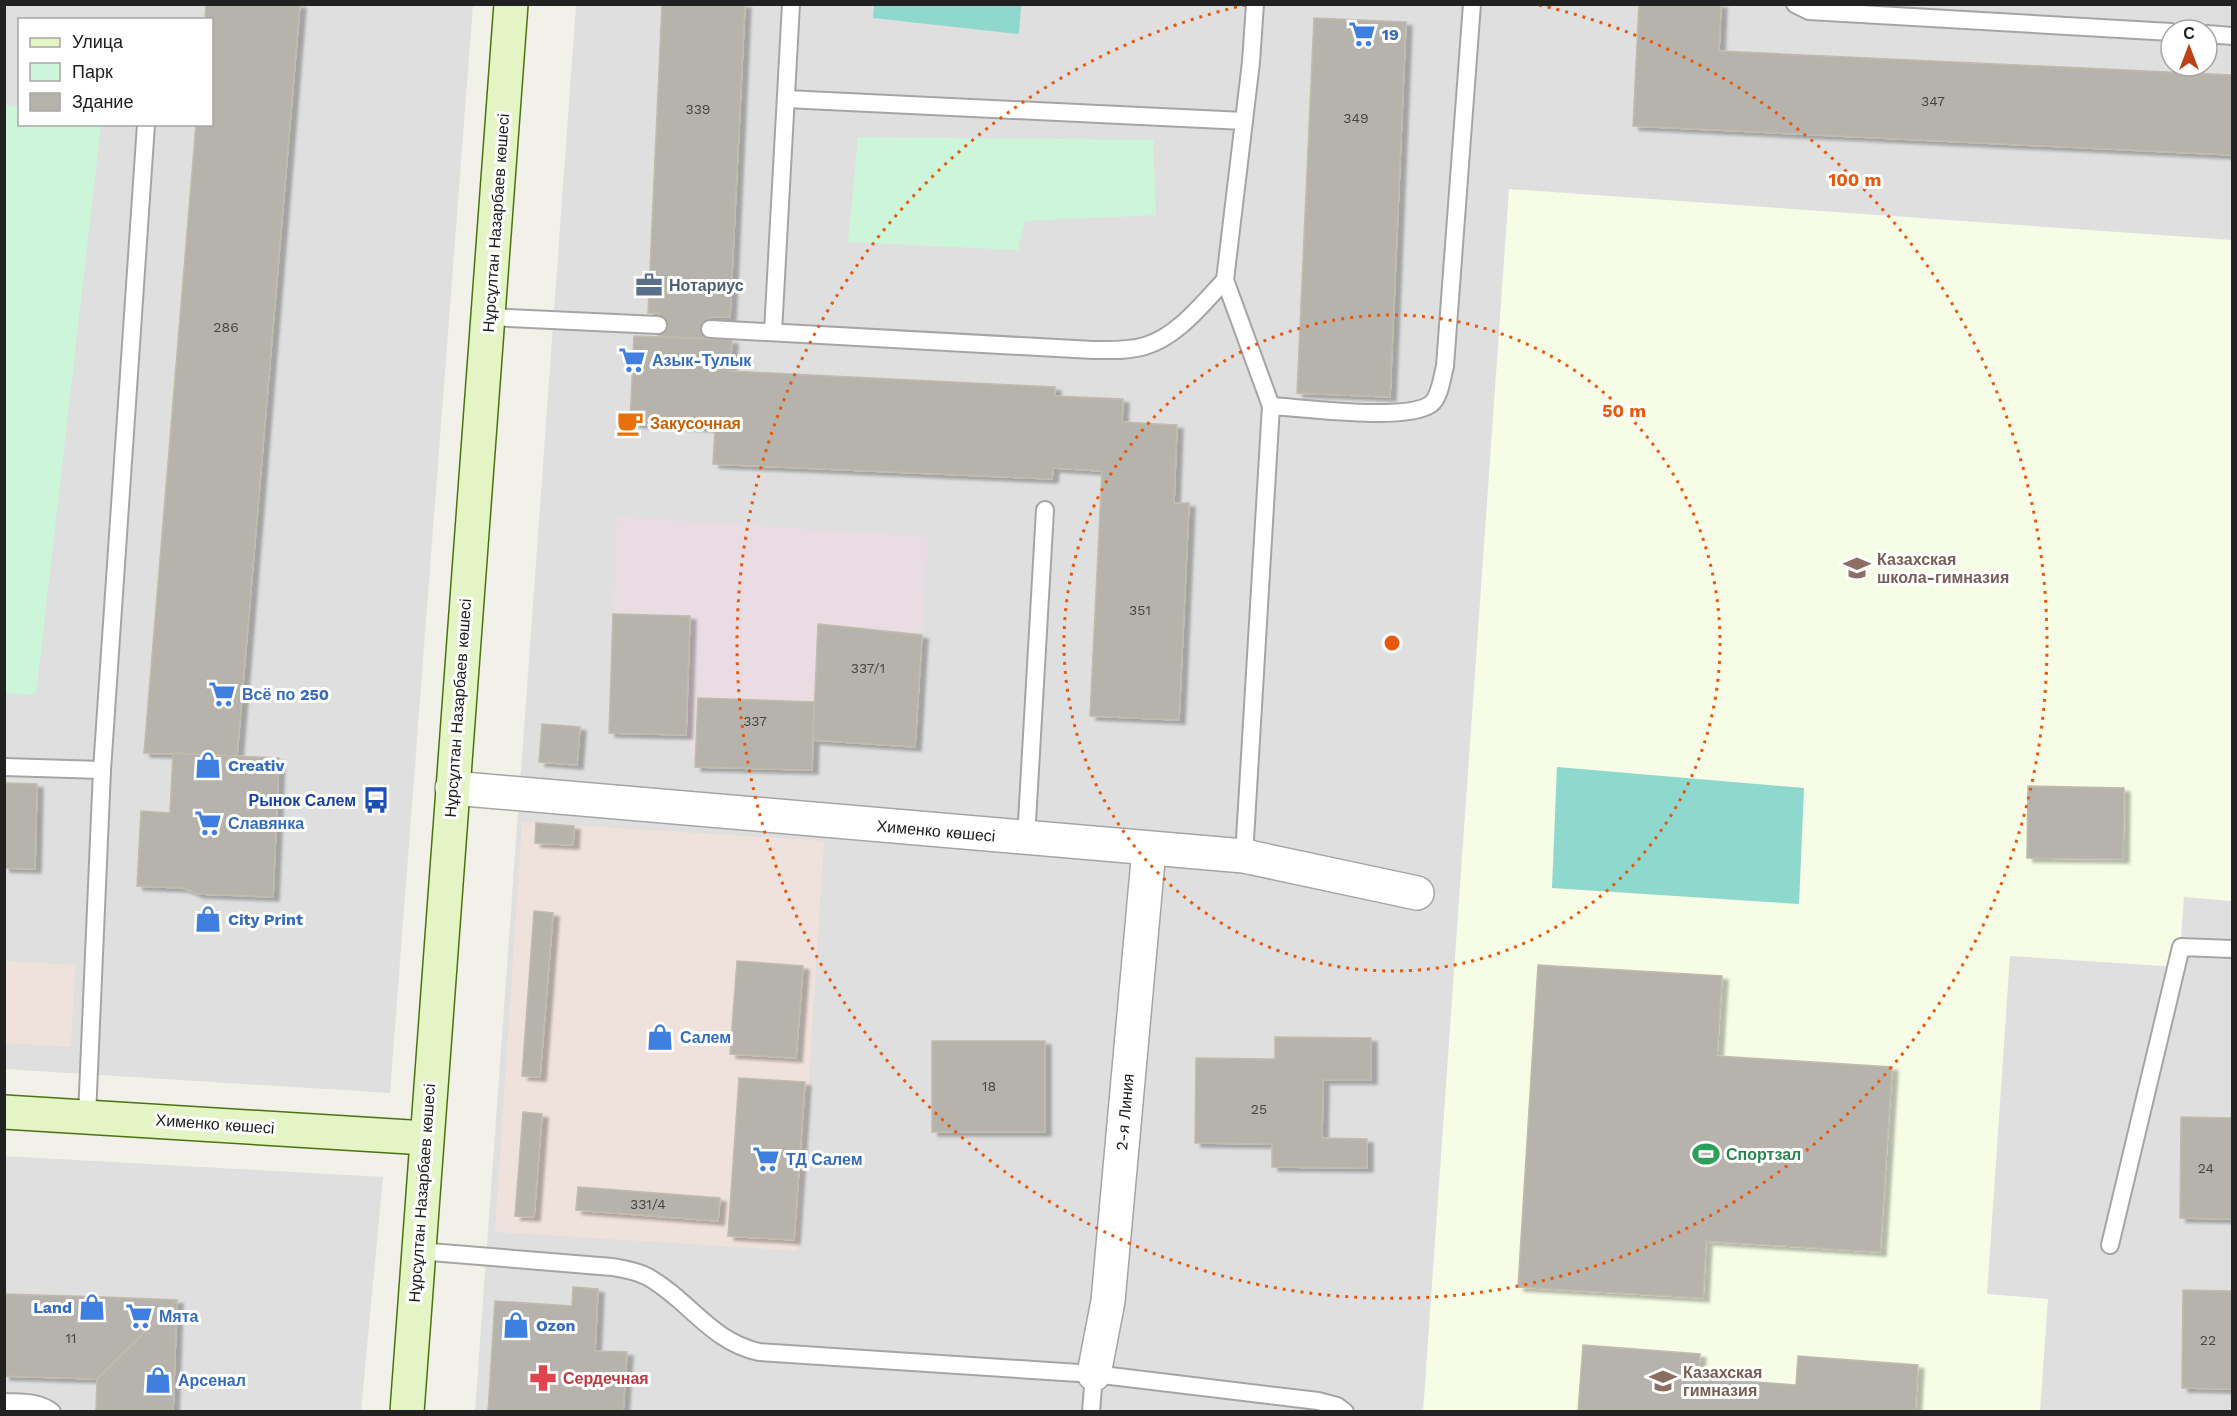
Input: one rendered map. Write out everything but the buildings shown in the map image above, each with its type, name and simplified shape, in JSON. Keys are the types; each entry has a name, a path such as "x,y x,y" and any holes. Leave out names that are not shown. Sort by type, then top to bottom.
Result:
{"main road":[{"name":"Нұрсұлтан Назарбаев көшесі","path":"407,1412 511,4"},
{"name":"Хименко көшесі","path":"4,1112 426,1138"}],"street":[{"name":"Хименко көшесі","path":"452,788 1244,856 1417,893"},
{"name":"2-я Линия","path":"1094,1374 1108,1300 1149,849"}],"lane":[{"path":"773,332 791,4"},
{"path":"1244,856 1271,406 1225,280 1255,4"},
{"path":"1271,406 1392,414 1415,412 1432,403 1440,387 1445,366 1472,4"},
{"path":"1795,4 1809,11 2159,31"},
{"path":"786,99 1244,121"},
{"path":"87,1116 102,770 146,126"},
{"path":"710,329 1122,350 1146,346 1168,335 1186,321 1225,280"},
{"path":"489,317 658,325"},
{"path":"1026,839 1045,510"},
{"path":"4,767 102,770"},
{"path":"2110,1245 2181,947 2232,949"},
{"path":"418,1251 612,1267 630,1271 648,1277 719,1335 746,1349 759,1352 1094,1374 1318,1401 1337,1406 1345,1412"},
{"path":"1091,1412 1094,1374"},
{"path":"4,1402 31,1403 45,1406 52,1412"}],"shaded area":[{"path":"4,5 473,5 390,1093 5,1069"},
{"path":"576,5 2232,5 2232,1411 475,1412"},
{"path":"874,5 1021,5 1019,34 873,18"},
{"name":"Казахская школа-гимназия","path":"1509,189 2232,240 2232,901 2184,897 2179,967 2010,956 1987,1294 2048,1299 2040,1411 1423,1412"},
{"path":"617,517 928,537 915,747 814,740 812,770 696,767 686,735 609,733"},
{"path":"1557,767 1804,788 1799,904 1552,888"},
{"name":"Салем","path":"522,822 824,841 798,1251 495,1232"},
{"path":"5,961 75,965 71,1047 5,1043"},
{"path":"4,1156 383,1177 361,1411 5,1411"}],"green space":[{"path":"4,105 18,107 18,126 101,126 36,695 5,693"},
{"path":"858,137 1153,140 1156,215 1025,221 1018,250 848,242"}],"place":[{"name":"19","path":"1362,34"},
{"name":"Нотариус","path":"649,285"},
{"name":"Азык-Тулык","path":"632,360"},
{"name":"Закусочная","path":"630,423"},
{"name":"Казахская школа-гимназия","path":"1857,568"},
{"name":"Всё по 250","path":"222,694"},
{"name":"Creativ","path":"208,765"},
{"name":"Рынок Салем","path":"376,800"},
{"name":"Славянка","path":"208,823"},
{"name":"City Print","path":"208,919"},
{"name":"Салем","path":"660,1037"},
{"name":"Спортзал","path":"1706,1154"},
{"name":"ТД Салем","path":"766,1159"},
{"name":"Land","path":"92,1307"},
{"name":"Мята","path":"139,1316"},
{"name":"Ozon","path":"516,1325"},
{"name":"Сердечная","path":"543,1378"},
{"name":"Арсенал","path":"158,1380"},
{"name":"Казахская гимназия","path":"1663,1381"}]}
